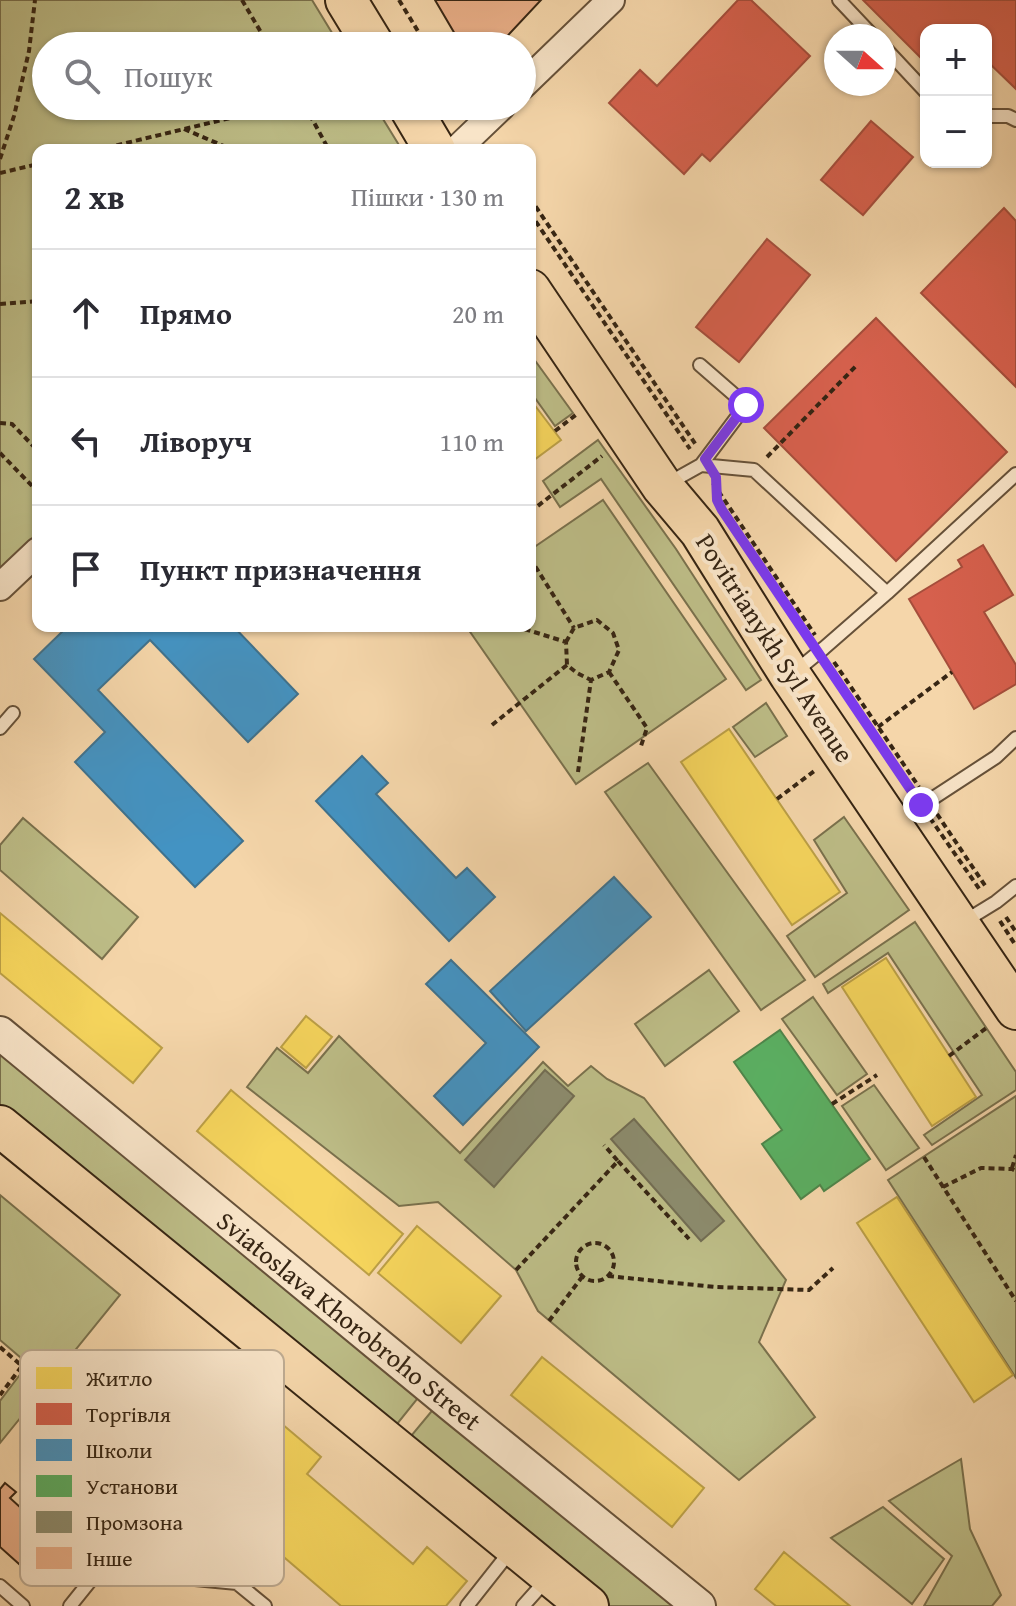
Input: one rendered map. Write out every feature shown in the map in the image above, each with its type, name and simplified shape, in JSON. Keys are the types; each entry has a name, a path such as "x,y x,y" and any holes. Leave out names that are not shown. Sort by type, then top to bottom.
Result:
{"main road":[{"path":"346,0 365,32"},
{"path":"417,120 431,144"},
{"name":"Povitrianykh Syl Avenue","path":"536,299 662,486 811,659 982,911 1004,1016"},
{"path":"0,1126 275,1350"},
{"path":"284,1358 588,1606"}],"street":[{"path":"536,72 611,0"},
{"path":"462,144 487,120"},
{"path":"0,587 32,557"},
{"name":"Sviatoslava Khorobroho Street","path":"0,1033 699,1606"}],"lane":[{"path":"839,0 862,24"},
{"path":"896,60 920,86"},
{"path":"992,116 1008,116 1016,120"},
{"path":"662,486 705,463 746,405 700,365"},
{"path":"705,463 754,470 887,593"},
{"path":"811,659 1016,474"},
{"path":"0,728 13,713"},
{"path":"913,810 996,757 1016,738"},
{"path":"982,911 1016,886"},
{"path":"467,1606 515,1546"},
{"path":"523,1606 550,1575"},
{"path":"0,1586 23,1606"},
{"path":"70,1606 86,1586"},
{"path":"241,1586 265,1606"}],"path":[{"path":"0,159 29,51 35,0"},
{"path":"242,0 261,32"},
{"path":"399,0 418,32"},
{"path":"122,144 222,120"},
{"path":"313,120 326,144"},
{"path":"184,129 219,144"},
{"path":"0,173 32,165"},
{"path":"536,207 705,463"},
{"path":"536,222 716,477 717,500"},
{"path":"0,304 32,301"},
{"path":"780,444 857,365"},
{"path":"555,431 579,412"},
{"path":"0,423 12,424 32,445"},
{"path":"536,507 607,452"},
{"path":"0,453 32,486"},
{"path":"717,490 811,659 982,911 1016,946"},
{"path":"536,568 574,628"},
{"path":"597,620 613,633 619,650 609,672 591,680 567,665 566,642 574,628 597,620"},
{"path":"534,632 566,642"},
{"path":"811,659 878,727 913,810"},
{"path":"492,725 567,665"},
{"path":"609,672 647,728 641,746"},
{"path":"878,727 952,672"},
{"path":"578,772 591,680"},
{"path":"777,799 820,767"},
{"path":"982,911 1016,932"},
{"path":"949,1056 1004,1016"},
{"path":"832,1104 877,1075"},
{"path":"604,1145 689,1239"},
{"path":"943,1187 981,1168 1014,1170 1016,1155"},
{"path":"924,1157 1016,1301"},
{"path":"516,1270 618,1161"},
{"path":"594,1243 611,1252 614,1264 608,1276 593,1281 582,1277 576,1266 582,1248 594,1243"},
{"path":"608,1276 715,1287 809,1290 833,1268"},
{"path":"549,1321 582,1277"},
{"path":"0,1347 20,1364"},
{"path":"0,1395 20,1369"}],"green space":[{"path":"0,0 312,0 331,32 32,32 32,120 384,120 398,144 32,144 32,547 0,576"},
{"path":"536,362 573,413 555,426 536,399"},
{"path":"598,440 676,549 761,680 746,690 601,479 560,507 543,481"},
{"path":"603,500 726,679 576,784 470,632 536,632 536,546"},
{"path":"766,703 787,736 755,757 733,727"},
{"path":"648,763 805,980 761,1010 605,792"},
{"path":"844,817 909,910 815,977 787,936 847,893 814,840"},
{"path":"23,818 138,917 102,959 0,870 0,845"},
{"path":"915,922 1016,1072 1016,1090 932,1145 924,1135 982,1095 888,953 828,993 823,984"},
{"path":"709,970 739,1011 665,1066 635,1024"},
{"path":"813,997 867,1074 837,1095 782,1019"},
{"path":"339,1036 460,1153 543,1062 568,1086 591,1066 607,1079 644,1098 786,1280 759,1342 815,1417 739,1480 538,1311 516,1270 438,1202 399,1206 247,1087 277,1048 308,1073"},
{"path":"0,1045 422,1393 393,1429 0,1108"},
{"path":"874,1085 919,1148 886,1170 842,1106"},
{"path":"1016,1096 1016,1378 888,1180"},
{"path":"0,1195 120,1295 75,1350 20,1350 20,1357 0,1340"},
{"path":"20,1375 20,1418 0,1443 0,1401"},
{"path":"436,1406 682,1606 608,1606 406,1442"},
{"path":"961,1459 970,1529 1001,1595 992,1606 924,1606 952,1556 889,1501"},
{"path":"883,1507 944,1559 912,1604 831,1538"}],"building: Житло":[{"path":"536,407 561,440 536,459"},
{"path":"729,729 840,892 792,925 681,762"},
{"path":"0,913 162,1048 133,1083 0,973"},
{"path":"886,958 976,1097 932,1126 842,987"},
{"path":"306,1016 332,1037 306,1068 281,1047"},
{"path":"231,1090 403,1234 369,1275 197,1131"},
{"path":"897,1197 1013,1375 974,1402 857,1223"},
{"path":"417,1226 501,1296 461,1343 378,1273"},
{"path":"542,1357 704,1488 672,1527 511,1395"},
{"path":"284,1426 321,1457 307,1474 413,1564 427,1547 467,1581 446,1606 341,1606 284,1557"},
{"path":"784,1552 850,1606 776,1606 755,1589"}],"building: Торгівля":[{"path":"738,0 751,0 810,56 710,161 702,154 684,174 609,103 640,70 657,86"},
{"path":"863,0 1016,0 1016,89 992,66 992,24 920,24 920,57 896,33 896,24 887,24"},
{"path":"871,121 913,157 863,215 821,180"},
{"path":"1004,208 1016,221 1016,387 921,293"},
{"path":"767,239 810,275 739,362 696,327"},
{"path":"876,318 1007,452 896,561 764,428"},
{"path":"983,545 1013,595 984,612 1016,665 1016,684 974,709 909,599 962,567 958,560"}],"building: Школи":[{"path":"62,632 239,632 298,694 248,742 150,640 98,690 243,841 195,887 75,762 105,732 34,659"},
{"path":"362,756 388,783 376,794 456,878 467,868 495,897 449,941 316,801"},
{"path":"614,877 651,917 526,1031 490,991"},
{"path":"451,960 539,1047 463,1125 434,1096 486,1043 426,984"}],"building: Установи":[{"path":"780,1030 870,1159 824,1191 820,1185 801,1199 762,1144 782,1130 734,1062"}],"building: Промзона":[{"path":"545,1070 574,1096 494,1187 465,1160"},
{"path":"634,1119 724,1221 701,1241 611,1139"}],"building: Інше":[{"path":"435,0 541,0 511,32 454,32"},
{"path":"5,1483 16,1492 10,1498 20,1507 20,1565 0,1547 0,1489"}],"route":[{"path":"746,405 705,459 716,477 717,500 921,805"}]}
